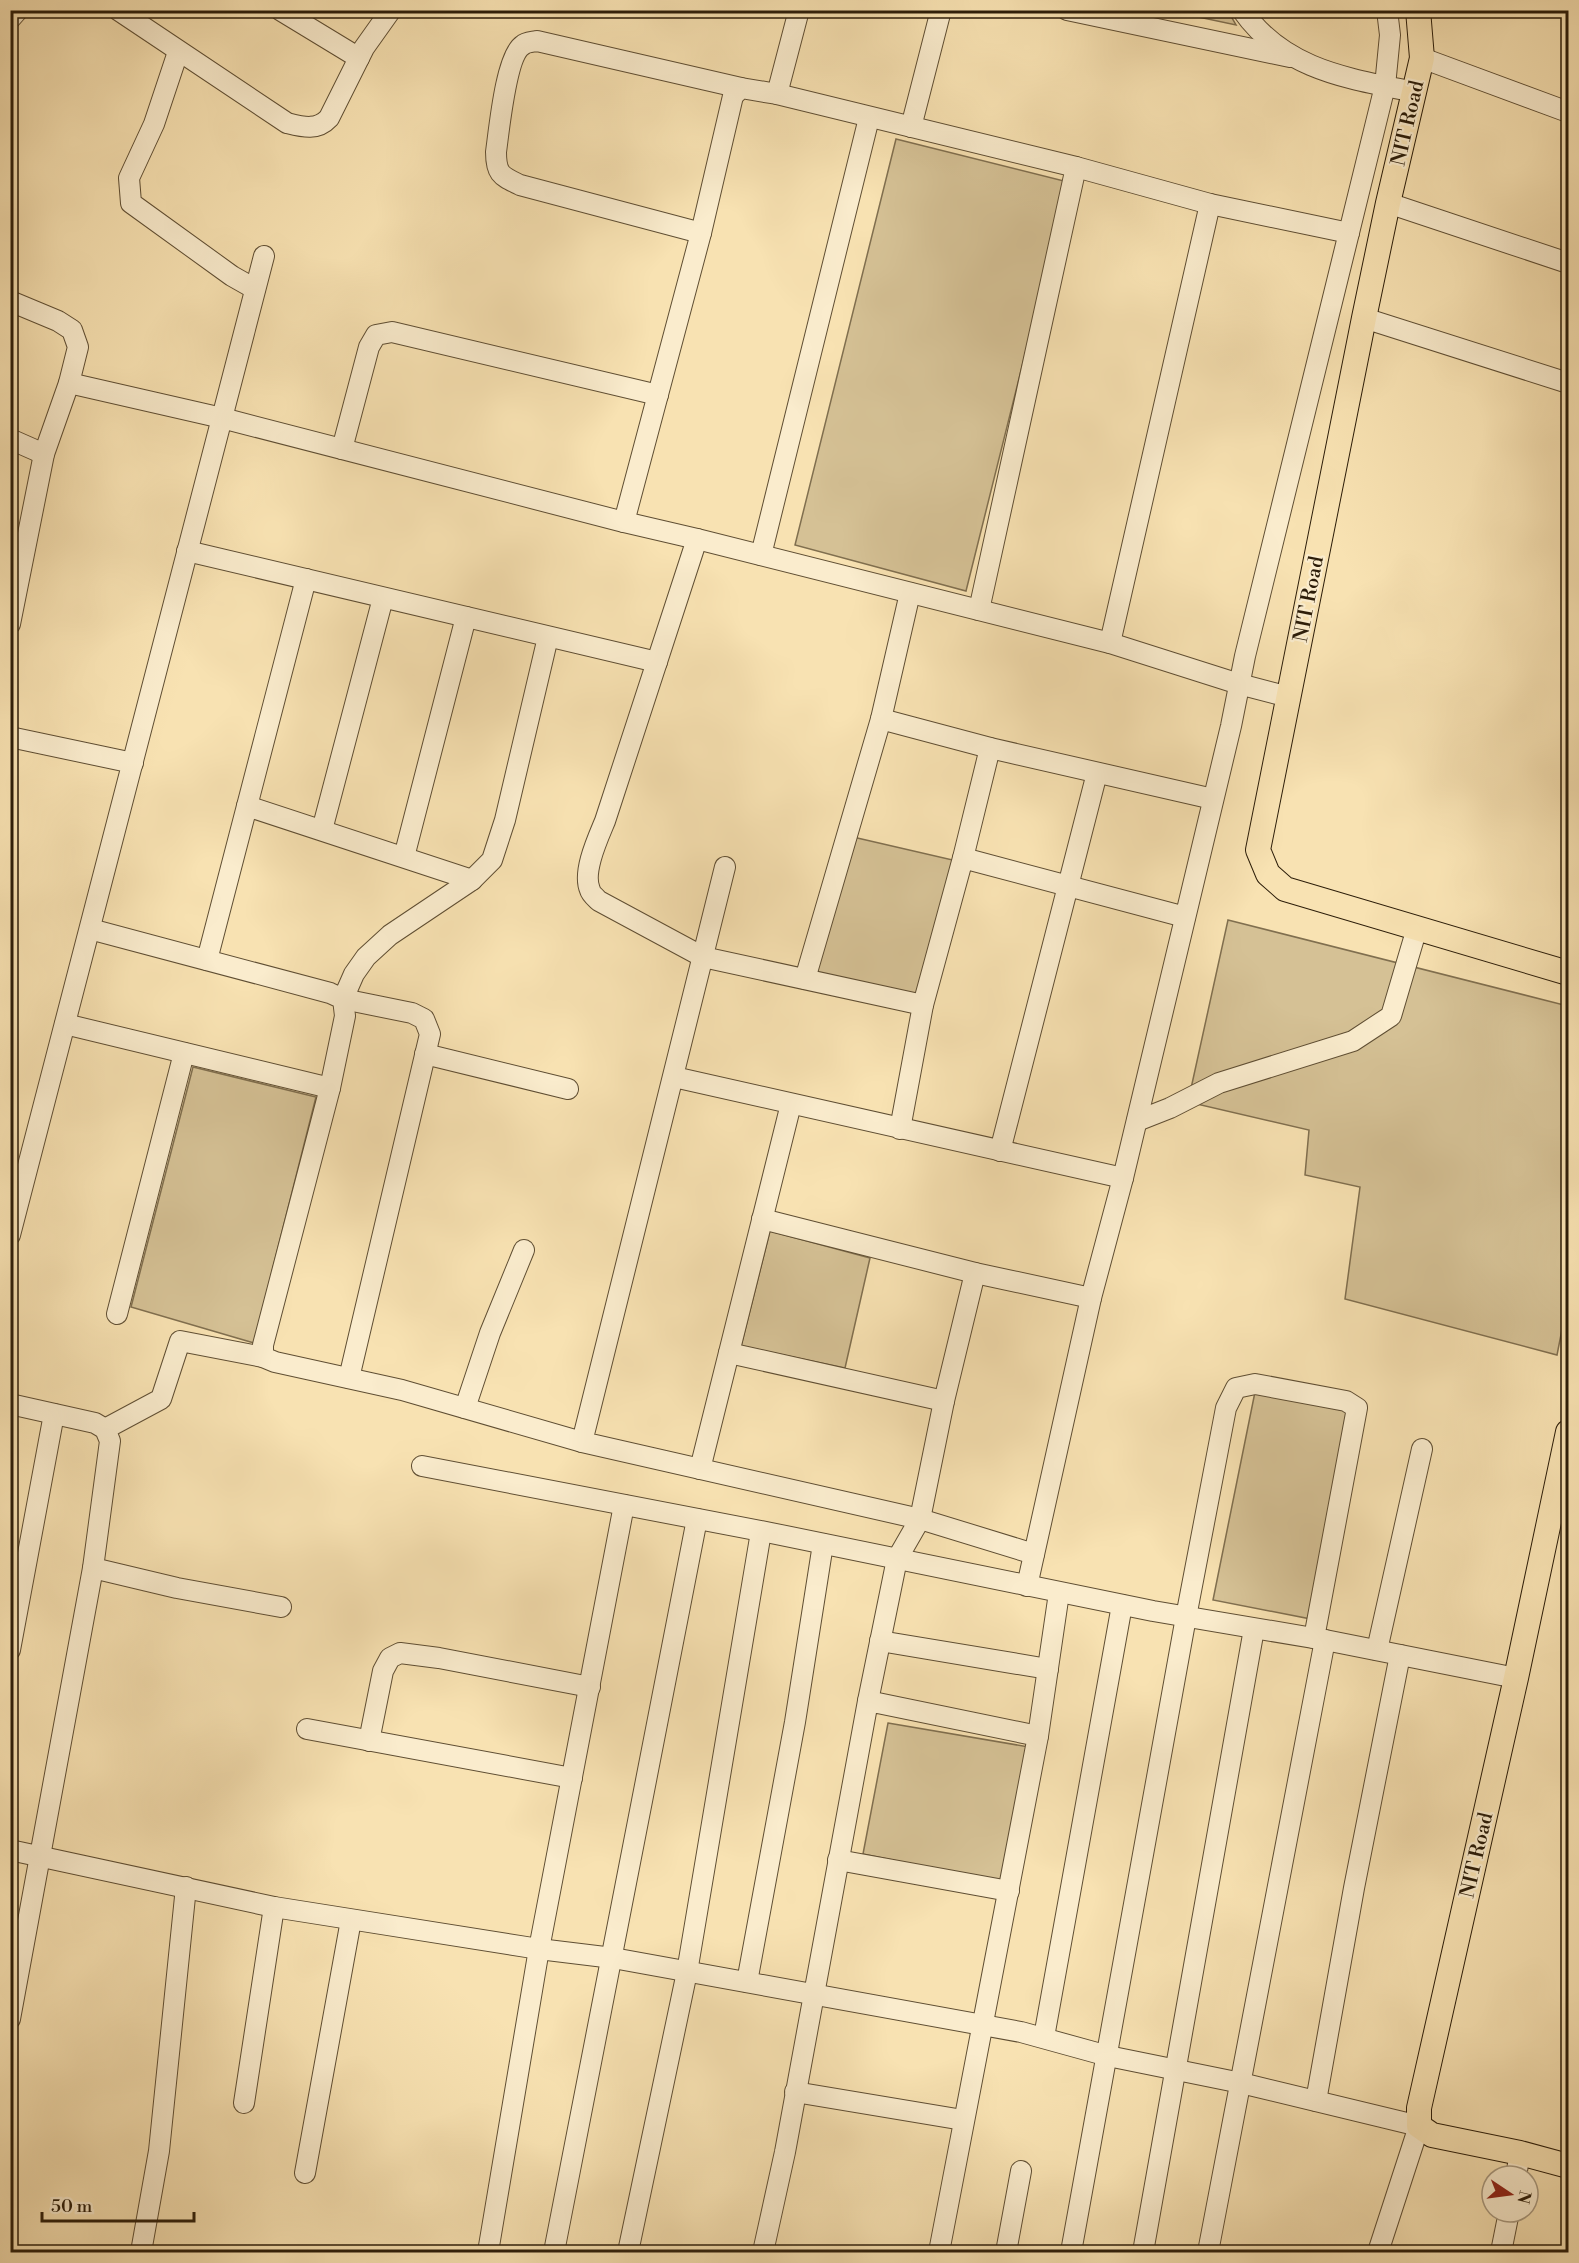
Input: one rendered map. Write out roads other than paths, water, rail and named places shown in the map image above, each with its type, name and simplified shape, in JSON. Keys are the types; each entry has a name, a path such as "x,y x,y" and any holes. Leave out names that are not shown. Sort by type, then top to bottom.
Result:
{"main road":[{"name":"NIT Road","path":"1418,10 1422,58 1364,318 1258,850 1268,874 1285,889 1569,973"},
{"name":"NIT Road","path":"1419,2126 1419,2108 1569,1432"},
{"path":"1419,2126 1432,2135 1518,2164"},
{"path":"1540,2165 1569,2166"}],"street":[{"path":"10,20 18,10"},
{"path":"118,10 287,123 314,128 329,118 359,58 391,10"},
{"path":"280,10 359,58"},
{"path":"777,94 799,10"},
{"path":"911,127 941,10"},
{"path":"1067,10 1290,57 1351,80 1414,92"},
{"path":"1242,10 1253,27 1290,57"},
{"path":"1027,1586 1091,1298 1137,1121 1239,684 1385,86 1390,35 1388,10"},
{"path":"701,233 520,185 501,176 496,165 496,152 509,70 515,53 523,44 537,41 741,88 777,94 1076,167 1210,204 1349,232"},
{"path":"178,52 154,124 129,178 131,203 255,290"},
{"path":"1422,58 1569,112"},
{"path":"624,522 701,233 733,96 741,88"},
{"path":"761,555 869,118"},
{"path":"979,610 1076,167"},
{"path":"1388,203 1569,262"},
{"path":"1110,643 1210,204"},
{"path":"10,1235 264,256"},
{"path":"10,301 58,321 72,330 78,346 69,383 44,454 13,594 10,624"},
{"path":"1364,318 1569,383"},
{"path":"342,449 369,347 376,335 392,332 658,395"},
{"path":"69,383 222,418 624,522 1110,643 1239,684 1289,697"},
{"path":"10,438 44,454"},
{"path":"697,539 593,852 588,874 590,890 599,901 704,957 923,1005"},
{"path":"187,551 657,662"},
{"path":"207,960 306,579"},
{"path":"805,979 881,719 910,592"},
{"path":"322,830 383,598"},
{"path":"404,857 466,617"},
{"path":"263,1357 263,1345 330,1088 345,1016 343,999 354,974 390,934 472,880 492,860 498,844 548,637"},
{"path":"881,719 990,748 1213,799"},
{"path":"10,737 133,763"},
{"path":"900,1129 923,1005 990,748"},
{"path":"1000,1151 1097,773"},
{"path":"247,806 472,880"},
{"path":"963,858 1185,916"},
{"path":"582,1442 725,867"},
{"path":"90,928 330,993 343,999 412,1012 424,1019 429,1034 425,1054 349,1378"},
{"path":"1137,1121 1170,1108 1219,1083 1353,1041 1391,1016 1417,928"},
{"path":"65,1024 330,1088"},
{"path":"117,1314 184,1053"},
{"path":"425,1054 568,1089"},
{"path":"674,1077 1123,1178"},
{"path":"700,1469 791,1104"},
{"path":"762,1219 975,1273 1091,1298"},
{"path":"458,1406 524,1250"},
{"path":"763,2253 897,1559 920,1519 944,1401 975,1273"},
{"path":"105,1429 161,1399 180,1341 263,1357 275,1362 402,1390 582,1442 920,1519 1034,1554"},
{"path":"729,1353 944,1401"},
{"path":"1071,2253 1226,1408 1236,1388 1255,1384 1346,1401 1357,1408 1241,2084 1208,2253"},
{"path":"10,1404 95,1423 105,1429 110,1441 93,1568 10,2019"},
{"path":"10,1650 54,1414"},
{"path":"1377,1650 1422,1449"},
{"path":"422,1466 823,1544 1059,1593 1319,1639 1516,1678"},
{"path":"488,2253 539,1949 624,1505"},
{"path":"554,2253 697,1519"},
{"path":"628,2253 687,1972 761,1532"},
{"path":"747,1982 795,1722 823,1544"},
{"path":"93,1568 177,1588 281,1607"},
{"path":"939,2253 1038,1736 1059,1593"},
{"path":"1044,2037 1122,1605"},
{"path":"1143,2253 1254,1629"},
{"path":"880,1641 1048,1670"},
{"path":"369,1741 383,1671 390,1658 400,1653 439,1658 590,1687"},
{"path":"1316,2101 1354,1888 1400,1655"},
{"path":"868,1701 1038,1736"},
{"path":"307,1729 572,1778"},
{"path":"10,1850 274,1907 539,1949 613,1958 1044,2037 1108,2056 1241,2084 1419,2126 1378,2253"},
{"path":"838,1860 1009,1891"},
{"path":"141,2253 159,2151 194,1889"},
{"path":"244,2103 274,1907"},
{"path":"305,2173 351,1920"},
{"path":"795,2092 963,2120"},
{"path":"1006,2253 1021,2171"},
{"path":"1501,2253 1507,2224"}]}
